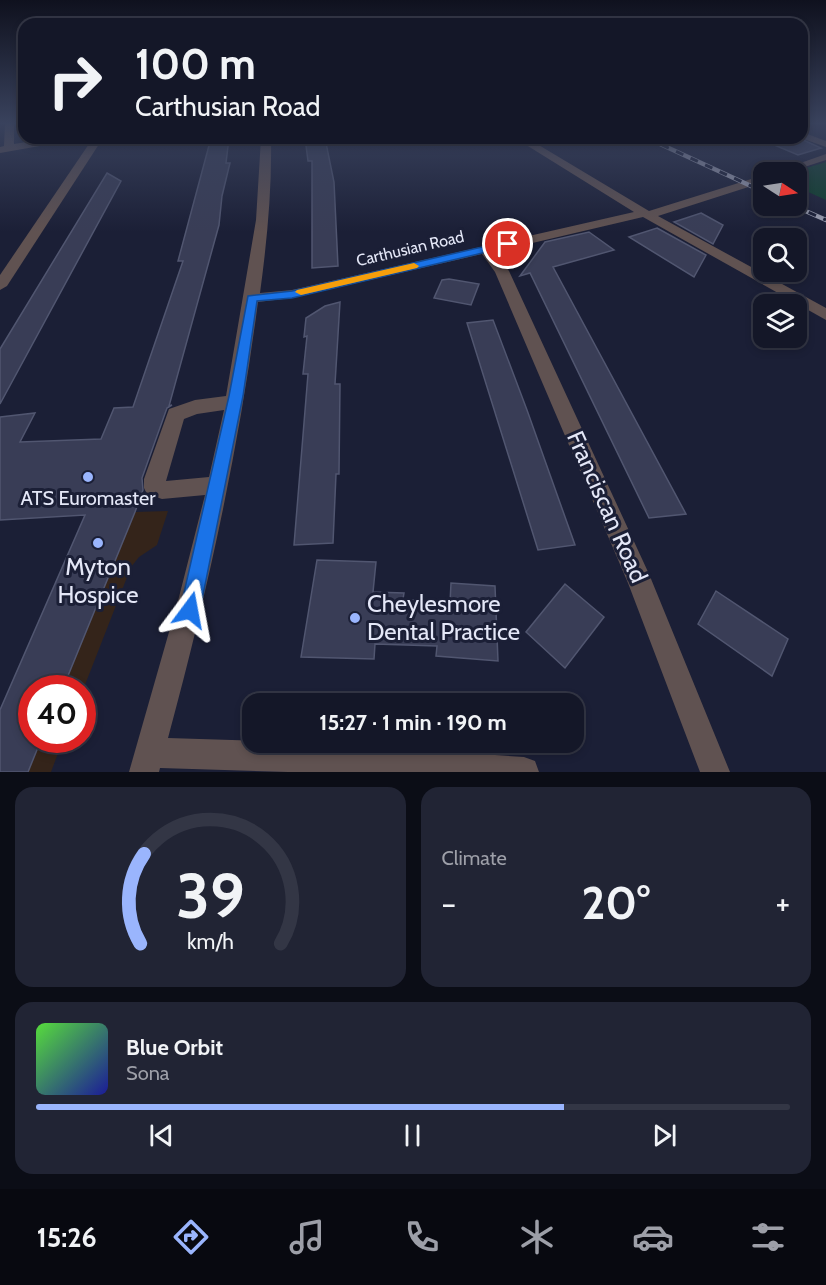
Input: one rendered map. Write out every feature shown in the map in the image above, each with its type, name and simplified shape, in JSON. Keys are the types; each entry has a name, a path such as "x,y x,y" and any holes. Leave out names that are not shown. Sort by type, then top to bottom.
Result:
{"street":[{"path":"0,286 83,160"},
{"path":"265,160 263,222 235,402 190,610 146,763 274,756 442,770 524,772"},
{"path":"557,160 826,315"},
{"name":"Carthusian Road","path":"252,298 292,294 647,214 753,181"},
{"name":"Franciscan Road","path":"485,249 502,270 664,641 715,772"},
{"path":"218,484 162,490 155,488 155,479 176,414 195,407 235,402"}],"shaded area":[{"path":"168,511 157,545 139,557 131,567 89,675 68,675 135,512"},
{"path":"36,753 58,753 51,772 28,772"}],"green space":[{"path":"826,162 826,200 807,191 807,168"}],"building":[{"path":"205,160 226,160 226,163 230,163 222,196 219,225 169,406 172,405 167,408 142,478 143,490 135,512 68,675 18,675 18,753 36,753 28,772 0,772 0,710 85,515 0,520 0,417 35,413 20,442 101,439 114,408 133,407 183,261 178,261"},
{"path":"330,160 334,182 338,266 312,268 312,161 308,161"},
{"path":"107,173 121,181 0,404 0,349"},
{"path":"701,213 723,225 713,244 674,222"},
{"path":"657,228 706,255 694,277 629,237"},
{"path":"589,232 614,250 553,267 686,514 649,518 530,273 520,276 545,242"},
{"path":"442,280 479,284 471,305 434,298"},
{"path":"340,302 335,384 340,384 339,474 336,474 333,543 294,545 308,374 303,374 307,336 304,337 306,318 325,306"},
{"path":"493,320 575,545 538,550 467,323"},
{"path":"317,560 376,562 373,592 404,593 403,599 450,603 451,583 495,586 498,661 436,656 437,646 375,644 374,659 301,657"},
{"path":"565,584 604,617 565,668 526,632"},
{"path":"716,591 788,639 772,676 698,624"}],"railway":[{"path":"695,160 753,187"},
{"path":"807,212 826,220"}],"slow traffic":[{"path":"301,292 414,266"}],"place":[{"name":"ATS Euromaster","path":"88,477"},
{"name":"Myton Hospice","path":"98,543"},
{"name":"Cheylesmore Dental Practice","path":"355,618"}],"route":[{"path":"190,610 236,396 252,298 292,294 508,244"}]}
